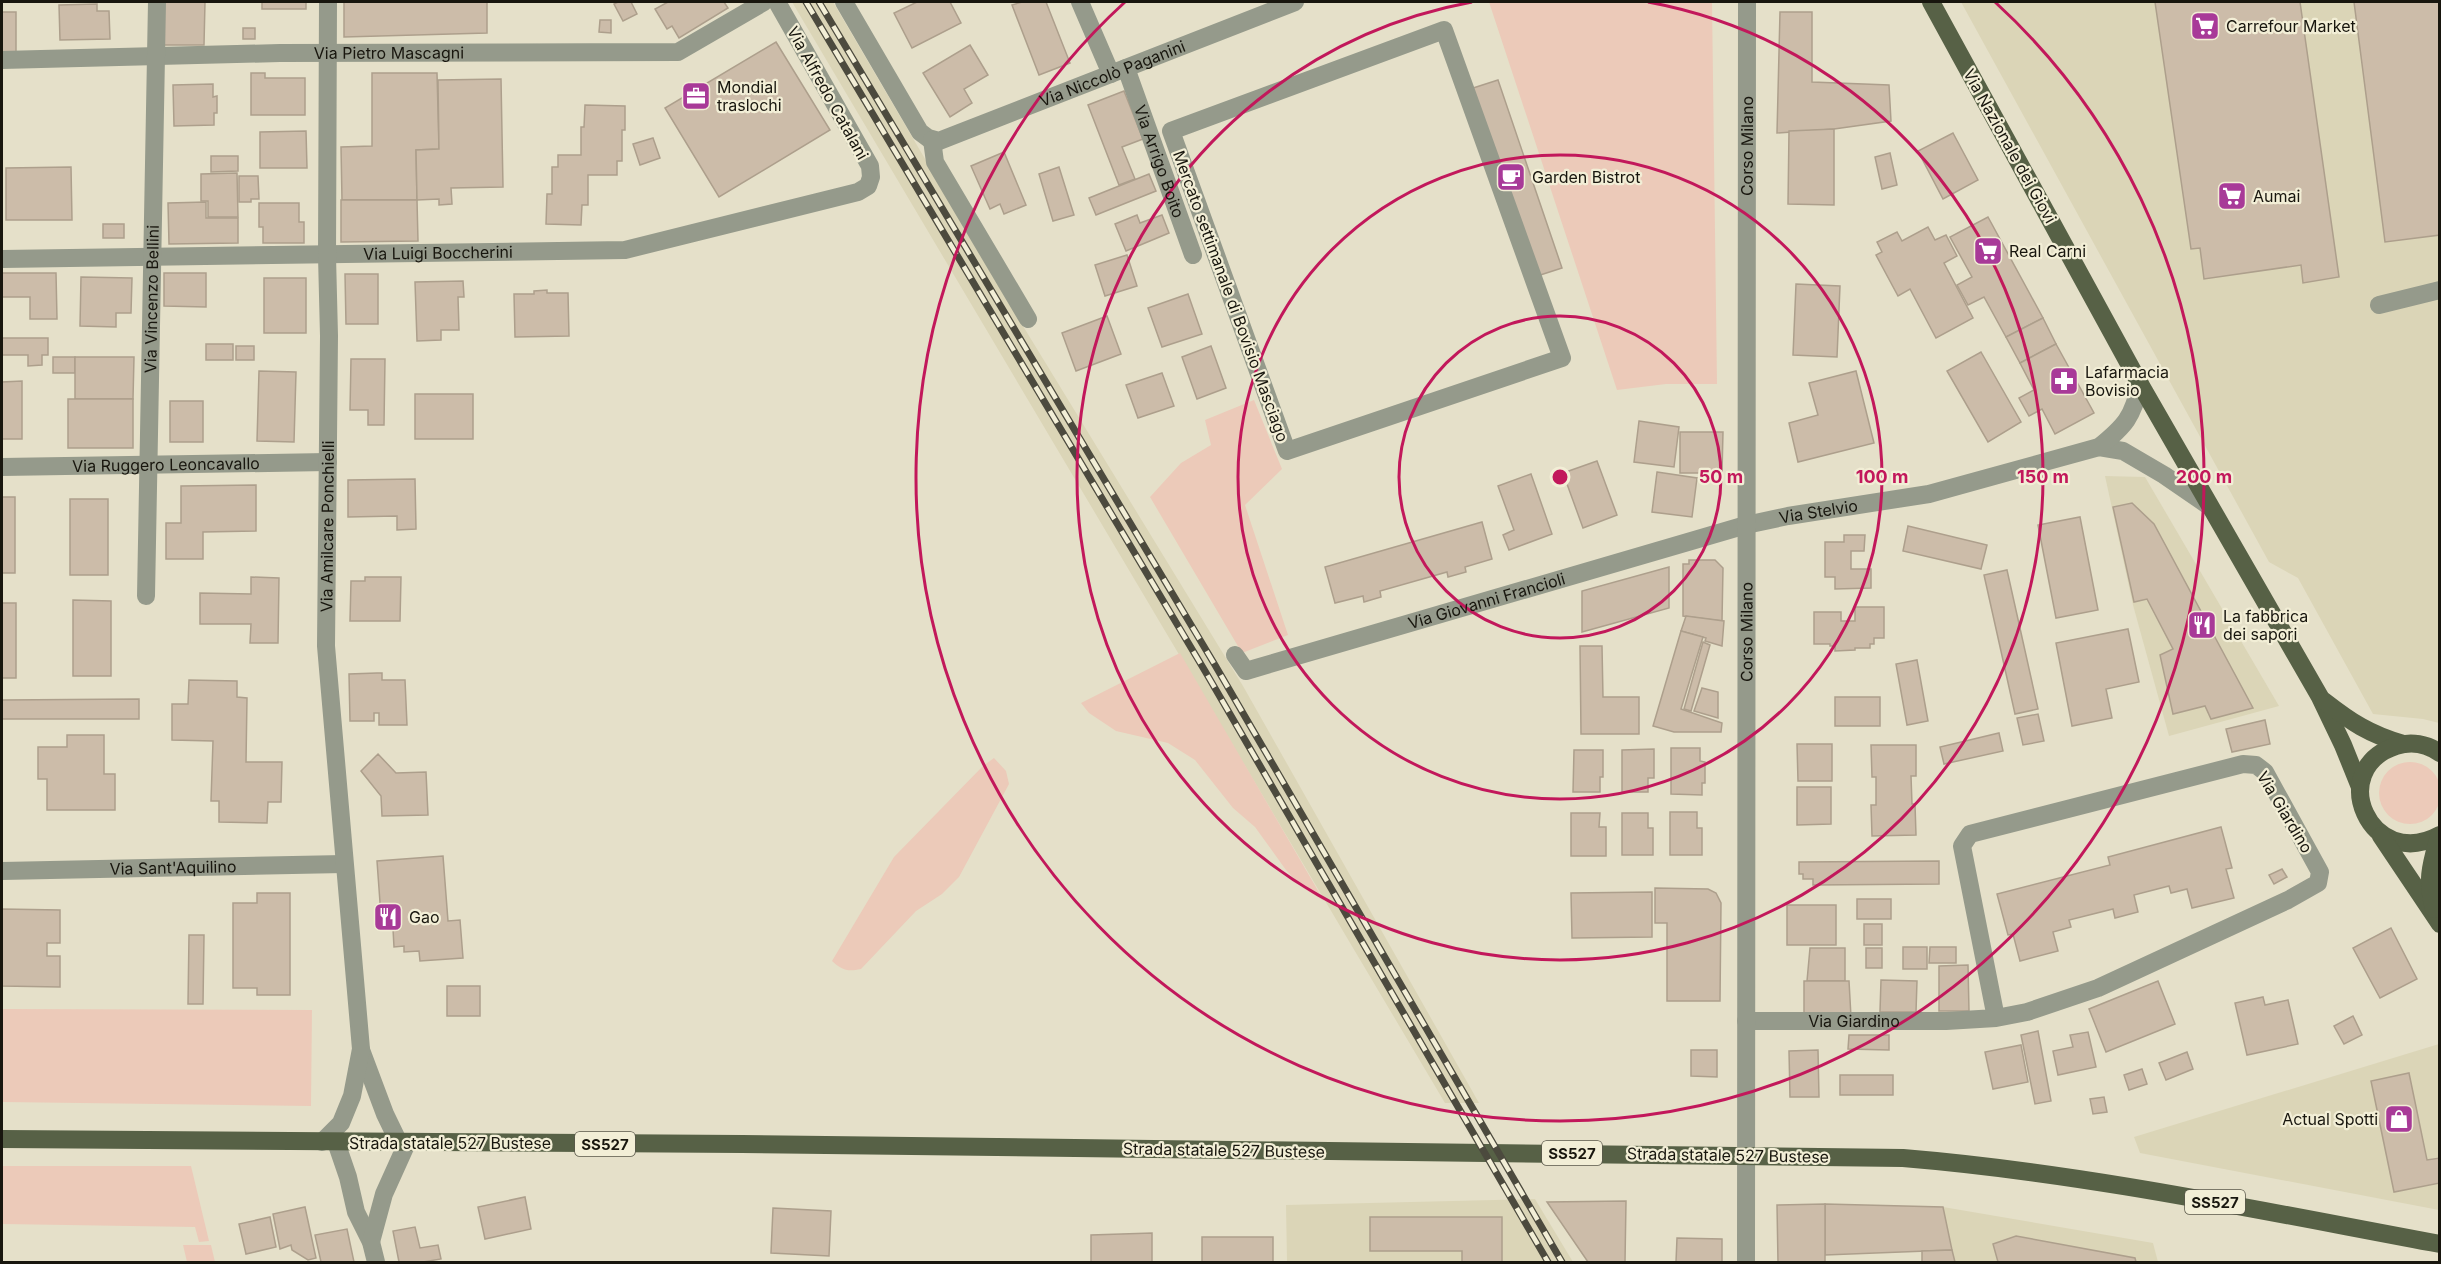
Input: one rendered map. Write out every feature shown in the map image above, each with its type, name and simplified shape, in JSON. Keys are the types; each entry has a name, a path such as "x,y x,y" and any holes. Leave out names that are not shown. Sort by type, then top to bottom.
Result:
{"main road":[{"name":"Via Nazionale dei Giovi","path":"1931,2 2140,384 2320,698 2360,787 2361,804 2367,820 2379,833"},
{"name":"Via Nazionale dei Giovi","path":"2320,698 2355,725 2380,737 2403,744 2419,744 2439,753"},
{"path":"2360,787 2365,772 2374,758 2387,749 2403,744"},
{"path":"2379,833 2394,841 2411,844 2439,836"},
{"path":"2379,833 2438,922"},
{"path":"2438,922 2430,894 2429,870 2439,836"},
{"name":"Strada statale 527 Bustese","path":"2,1139 742,1144 1903,1158 1990,1166 2064,1177 2439,1244"}],"street":[{"name":"Via Vincenzo Bellini","path":"146,596 157,2"},
{"name":"Via Amilcare Ponchielli","path":"328,2 329,336 326,646 361,1048 385,1114 403,1143"},
{"name":"Via Pietro Mascagni","path":"2,60 328,54 678,52 764,2"},
{"name":"Via Alfredo Catalani","path":"777,2 870,166 871,177 868,186"},
{"path":"844,2 918,128 932,140 935,162 1028,318"},
{"name":"Via Arrigo Boito","path":"1080,2 1118,71 1193,255"},
{"name":"Via Niccolò Paganini","path":"932,140 944,141 1295,2"},
{"name":"Corso Milano","path":"1746,1263 1747,2"},
{"name":"Mercato settimanale di Bovisio Masciago","path":"1444,30 1562,357 1287,451 1171,131 1444,30"},
{"name":"Via Luigi Boccherini","path":"2,259 625,250 849,195 868,186"},
{"path":"2379,305 2439,290"},
{"name":"Via Stelvio","path":"1746,525 1788,516 1929,494 2099,447 2130,419 2136,406 2140,384"},
{"name":"Via Stelvio","path":"2099,447 2123,451 2164,475 2209,506"},
{"name":"Via Ruggero Leoncavallo","path":"2,467 328,462"},
{"name":"Via Giovanni Francioli","path":"1235,655 1246,671 1746,525"},
{"name":"Via Giardino","path":"1746,1021 1946,1021 1996,1018 2026,1012 2098,988 2277,905 2318,883 2320,873 2265,772 2256,765 2243,764 1970,834 1962,846 1996,1018"},
{"name":"Via Sant'Aquilino","path":"2,871 344,864"},
{"name":"Via Amilcare Ponchielli","path":"329,1142 341,1123 352,1096 361,1048"},
{"path":"329,1142 348,1177 356,1212 371,1242 376,1263"},
{"path":"371,1242 384,1194 403,1143"}],"shaded area":[{"path":"792,2 833,2 1023,326 1243,686 1479,1103 1445,1103"},
{"path":"1489,2 1712,2 1717,384 1666,384 1617,390"},
{"path":"1961,2 2439,2 2439,723 2423,719 2373,714 2298,578 2269,562"},
{"path":"1254,400 1282,469 1245,505 1288,635 1242,653 1150,497 1181,463 1211,445 1205,420"},
{"path":"2105,476 2145,477 2279,706 2169,736 2133,605"},
{"path":"1180,653 1324,901 1303,888 1286,870 1255,827 1233,808 1195,760 1168,743 1116,731 1089,713 1081,703"},
{"path":"994,758 1006,771 1009,784 959,877 942,894 916,911 861,969 848,970 832,961 894,857 983,766"},
{"path":"2404,762 2416,762 2432,771 2439,781 2441,793 2439,805 2432,815 2416,824 2404,824 2393,819 2384,810 2379,799 2379,787 2384,776 2393,767"},
{"path":"2,1009 312,1010 311,1106 2,1102"},
{"path":"2439,1044 2439,1210 2140,1153 2134,1137"},
{"path":"2,1166 191,1166 209,1241 199,1242 195,1227 2,1224"},
{"path":"1535,1199 1573,1262 1287,1262 1286,1205"},
{"path":"1943,1207 2153,1243 2158,1262 1955,1262"},
{"path":"183,1245 211,1245 215,1262 187,1262"}],"building":[{"path":"164,2 205,2 204,45 164,45"},
{"path":"262,2 306,2 306,9 262,9"},
{"path":"344,2 487,2 487,33 344,37"},
{"path":"631,2 637,14 623,21 614,4"},
{"path":"668,2 724,2 728,8 679,38 672,26 667,29 655,9"},
{"path":"917,2 950,2 961,23 912,48 894,13"},
{"path":"1022,2 1046,2 1070,63 1039,75 1012,5"},
{"path":"2155,2 2300,2 2339,277 2303,283 2301,265 2204,279 2200,248 2191,249"},
{"path":"2354,2 2440,2 2440,235 2385,242"},
{"path":"97,4 97,11 109,11 110,39 60,40 59,5"},
{"path":"2,12 16,12 16,53 2,53"},
{"path":"1780,12 1812,12 1812,82 1889,85 1891,121 1834,129 1777,133"},
{"path":"600,20 611,20 611,33 599,32"},
{"path":"243,28 255,28 255,39 243,39"},
{"path":"776,42 830,130 719,197 665,108"},
{"path":"970,45 988,75 964,89 972,103 950,117 923,73"},
{"path":"251,73 265,73 265,78 305,78 305,115 251,115"},
{"path":"372,73 437,73 439,149 416,150 417,200 342,200 341,147 372,146"},
{"path":"501,79 503,187 451,188 452,204 439,205 439,199 417,200 416,150 439,149 438,80"},
{"path":"1498,80 1562,268 1534,277 1470,89"},
{"path":"213,84 213,97 217,96 214,125 174,126 173,85"},
{"path":"1124,91 1143,139 1122,147 1135,179 1119,185 1088,105"},
{"path":"585,105 625,106 622,161 617,161 617,175 588,175 588,205 582,205 581,225 546,224 547,194 552,194 552,167 558,167 558,155 581,155 581,127 584,127"},
{"path":"1834,129 1834,205 1788,204 1789,131"},
{"path":"306,131 307,168 260,168 260,132"},
{"path":"1953,133 1978,180 1943,199 1918,151"},
{"path":"653,138 660,158 640,165 633,144"},
{"path":"1004,152 1026,205 1004,214 1000,204 990,209 971,166"},
{"path":"1890,153 1897,185 1882,189 1875,157"},
{"path":"211,156 238,156 238,171 211,172"},
{"path":"71,167 72,220 6,220 6,168"},
{"path":"1059,167 1074,215 1053,221 1039,174"},
{"path":"237,173 238,217 208,217 208,201 201,201 201,174"},
{"path":"1149,174 1156,191 1096,215 1089,198"},
{"path":"239,176 258,176 259,199 239,202"},
{"path":"341,200 417,200 418,241 341,242"},
{"path":"206,202 206,218 238,218 238,243 169,244 168,203"},
{"path":"259,203 299,203 299,222 304,222 304,243 263,243 263,227 259,227"},
{"path":"1137,215 1140,223 1162,215 1169,233 1126,251 1115,224"},
{"path":"1988,217 2043,318 2006,337 1984,297 1968,305 1957,285 1972,277 1950,237"},
{"path":"103,224 124,224 124,238 103,238"},
{"path":"1928,227 1935,240 1946,235 1957,256 1944,263 1973,318 1936,338 1910,289 1898,296 1876,255 1882,252 1877,242 1897,232 1902,241"},
{"path":"1127,255 1137,286 1105,296 1095,265"},
{"path":"2,273 56,273 57,319 30,319 30,297 2,297"},
{"path":"164,273 206,273 206,307 164,306"},
{"path":"345,274 378,274 378,324 346,324"},
{"path":"81,277 132,278 131,313 116,313 116,327 80,326"},
{"path":"264,278 306,278 306,333 264,333"},
{"path":"463,281 464,297 458,297 459,330 441,330 441,340 417,341 415,282"},
{"path":"1796,284 1840,286 1837,357 1793,355"},
{"path":"547,290 547,293 568,293 569,336 515,337 514,294 534,294 534,291"},
{"path":"1188,294 1202,334 1162,347 1148,308"},
{"path":"1107,316 1121,354 1076,371 1062,333"},
{"path":"2043,318 2056,344 2020,363 2006,337"},
{"path":"2,338 48,338 48,355 42,355 42,365 28,366 28,355 2,355"},
{"path":"206,344 233,344 233,360 206,360"},
{"path":"2056,344 2094,413 2055,434 2042,409 2029,416 2019,398 2034,390 2020,363"},
{"path":"236,346 254,346 254,360 236,360"},
{"path":"1211,346 1226,388 1197,399 1182,357"},
{"path":"1981,352 2021,422 1988,442 1947,371"},
{"path":"53,357 75,357 75,373 53,373"},
{"path":"75,357 134,357 133,399 75,399"},
{"path":"351,359 385,359 384,425 368,425 368,410 350,410"},
{"path":"259,371 296,372 294,442 257,441"},
{"path":"1856,371 1874,443 1798,462 1789,423 1818,415 1809,383"},
{"path":"1162,373 1174,406 1138,418 1126,385"},
{"path":"22,381 22,439 2,439 2,382"},
{"path":"415,394 473,394 473,439 415,439"},
{"path":"68,399 133,399 133,448 68,448"},
{"path":"170,401 203,401 203,442 170,442"},
{"path":"1639,421 1679,427 1674,467 1634,462"},
{"path":"1680,432 1723,432 1722,473 1680,473"},
{"path":"1597,461 1617,515 1583,528 1563,473"},
{"path":"1657,472 1697,478 1692,517 1652,512"},
{"path":"1531,474 1552,534 1509,550 1503,535 1514,530 1498,486"},
{"path":"415,479 416,529 397,530 397,516 348,517 348,480"},
{"path":"256,485 256,531 203,532 203,559 166,559 166,523 181,523 181,486"},
{"path":"2,497 15,497 15,573 2,573"},
{"path":"70,499 108,499 108,575 70,575"},
{"path":"2132,503 2154,524 2253,708 2211,719 2205,706 2173,714 2160,655 2173,649 2147,599 2134,602 2113,507"},
{"path":"2080,517 2098,610 2056,618 2038,525"},
{"path":"1482,522 1492,559 1465,567 1466,572 1448,577 1447,572 1380,591 1381,597 1364,602 1363,596 1335,603 1325,567"},
{"path":"1908,526 1987,545 1981,569 1903,551"},
{"path":"1844,535 1865,535 1864,551 1851,551 1851,569 1871,569 1871,588 1835,589 1835,577 1825,577 1825,542 1844,542"},
{"path":"1689,560 1715,560 1723,568 1722,621 1683,616 1683,564 1689,564"},
{"path":"1669,567 1669,608 1582,632 1582,591"},
{"path":"2007,570 2038,709 2015,714 1984,575"},
{"path":"251,577 279,578 278,643 250,643 251,624 200,624 200,593 251,594"},
{"path":"365,577 401,577 400,621 350,621 351,581 365,581"},
{"path":"73,600 111,601 111,676 73,676"},
{"path":"2,603 16,603 16,678 2,678"},
{"path":"1855,607 1884,607 1884,638 1874,638 1874,644 1870,644 1870,648 1855,648 1855,650 1835,651 1835,646 1830,646 1830,644 1814,644 1814,612 1841,612 1841,621 1855,621"},
{"path":"1686,616 1724,621 1722,646 1705,641 1706,638 1681,631"},
{"path":"2128,629 2139,682 2106,689 2112,718 2072,726 2056,643"},
{"path":"1681,631 1703,637 1681,709 1722,723 1721,732 1674,732 1653,726"},
{"path":"1703,642 1710,645 1691,711 1684,709"},
{"path":"1580,646 1602,646 1603,697 1639,697 1639,734 1581,734"},
{"path":"1917,660 1928,721 1907,725 1896,664"},
{"path":"382,673 382,680 405,680 407,725 379,725 379,713 374,713 374,721 350,721 349,674"},
{"path":"189,680 237,681 237,697 247,698 246,762 282,762 281,802 268,802 267,823 219,822 219,801 211,801 213,741 172,740 172,704 188,704"},
{"path":"1702,688 1718,692 1718,718 1694,711"},
{"path":"1835,697 1880,697 1880,726 1835,726"},
{"path":"139,699 139,719 2,719 2,700"},
{"path":"2038,714 2044,741 2023,745 2017,718"},
{"path":"2265,720 2270,744 2232,752 2226,729"},
{"path":"1999,733 2003,751 1944,764 1940,747"},
{"path":"67,735 104,735 104,774 115,774 115,810 47,810 47,779 38,779 38,747 67,747"},
{"path":"1797,744 1832,744 1832,781 1798,781"},
{"path":"1871,745 1916,745 1916,776 1911,776 1916,835 1872,836 1871,805 1876,805 1876,777 1872,777"},
{"path":"1671,748 1700,748 1700,761 1705,762 1705,783 1702,783 1702,795 1671,794"},
{"path":"1654,749 1654,778 1648,778 1648,792 1622,792 1622,750"},
{"path":"1574,750 1603,750 1603,777 1600,777 1600,792 1573,792"},
{"path":"378,754 396,773 426,772 428,815 382,816 381,796 361,771"},
{"path":"1797,787 1831,787 1831,824 1797,825"},
{"path":"1670,812 1697,812 1697,828 1702,828 1702,855 1670,855"},
{"path":"1571,813 1600,813 1599,827 1606,827 1606,856 1571,856"},
{"path":"1622,813 1648,813 1648,828 1653,828 1653,855 1622,855"},
{"path":"2221,827 2232,868 2226,869 2234,898 2192,908 2187,889 2171,893 2169,886 2134,895 2138,912 2115,918 2113,909 2069,920 2071,927 2053,932 2058,951 2020,961 2013,934 2008,935 1997,894 2110,865 2108,857"},
{"path":"443,856 448,921 460,920 463,958 420,961 419,951 404,952 404,946 394,947 393,929 382,930 377,861"},
{"path":"1939,861 1939,884 1813,885 1813,879 1803,879 1803,874 1799,874 1799,862"},
{"path":"2282,869 2287,877 2274,884 2269,875"},
{"path":"1655,888 1708,889 1716,893 1721,903 1720,1001 1667,1001 1667,923 1655,923"},
{"path":"1652,892 1652,937 1572,938 1571,893"},
{"path":"257,893 290,893 290,995 257,995 257,988 233,988 233,903 257,903"},
{"path":"1857,899 1891,899 1891,919 1857,919"},
{"path":"1787,905 1836,905 1836,945 1787,945"},
{"path":"2,909 60,910 60,943 47,943 47,956 60,956 60,987 2,986"},
{"path":"1864,924 1882,924 1882,945 1864,945"},
{"path":"2391,928 2417,979 2380,998 2353,948"},
{"path":"189,935 204,935 203,1004 188,1004"},
{"path":"1903,947 1927,947 1927,969 1903,969"},
{"path":"1930,947 1956,947 1956,963 1929,963"},
{"path":"1810,948 1845,948 1845,981 1807,981"},
{"path":"1866,948 1882,948 1882,968 1866,968"},
{"path":"1968,965 1969,1011 1939,1011 1939,966"},
{"path":"1881,980 1917,981 1916,1012 1880,1012"},
{"path":"1804,981 1849,981 1851,1017 1804,1017"},
{"path":"2158,981 2175,1024 2106,1052 2089,1009"},
{"path":"447,986 480,986 480,1016 447,1016"},
{"path":"2263,997 2265,1005 2288,1000 2298,1044 2247,1055 2235,1003"},
{"path":"2353,1016 2362,1035 2344,1044 2334,1026"},
{"path":"2038,1031 2051,1101 2035,1104 2021,1035"},
{"path":"2088,1032 2096,1067 2058,1075 2053,1051 2073,1047 2070,1035"},
{"path":"1849,1035 1889,1035 1889,1050 1848,1049"},
{"path":"2021,1045 2028,1082 1993,1089 1985,1052"},
{"path":"1691,1050 1717,1050 1717,1077 1691,1076"},
{"path":"1818,1050 1819,1097 1790,1097 1789,1051"},
{"path":"2187,1052 2193,1069 2166,1080 2159,1063"},
{"path":"2142,1069 2147,1084 2129,1090 2124,1075"},
{"name":"Actual Spotti","path":"2409,1073 2427,1160 2440,1158 2440,1183 2394,1192 2371,1081"},
{"path":"1840,1075 1893,1075 1893,1095 1840,1095"},
{"path":"2104,1097 2107,1112 2093,1114 2090,1099"},
{"path":"525,1197 531,1229 485,1239 478,1207"},
{"path":"1626,1201 1625,1262 1588,1262 1547,1202"},
{"path":"1825,1204 1943,1207 1952,1250 1825,1255"},
{"path":"1825,1204 1825,1262 1778,1262 1777,1205"},
{"path":"305,1207 316,1258 308,1260 292,1250 291,1245 280,1249 273,1214"},
{"path":"773,1208 831,1211 829,1256 771,1253"},
{"path":"270,1217 276,1247 246,1254 239,1224"},
{"path":"1370,1217 1502,1217 1502,1262 1462,1262 1462,1251 1370,1251"},
{"path":"415,1227 420,1248 438,1245 441,1259 399,1262 393,1231"},
{"path":"347,1229 354,1262 321,1262 315,1235"},
{"path":"1152,1233 1152,1262 1091,1262 1091,1235"},
{"path":"2016,1236 2135,1258 2136,1262 1998,1262 1993,1244"},
{"path":"1202,1237 1273,1237 1273,1262 1202,1262"},
{"path":"1677,1238 1722,1239 1722,1262 1676,1262"},
{"path":"1952,1250 1955,1262 1922,1262 1922,1251"}],"railway":[{"path":"806,2 1205,671 1548,1262"},
{"path":"819,2 1215,665 1562,1262"}],"place":[{"name":"Carrefour Market","path":"2205,26"},
{"name":"Mondial traslochi","path":"696,96"},
{"name":"Garden Bistrot","path":"1511,177"},
{"name":"Aumai","path":"2232,196"},
{"name":"Real Carni","path":"1988,251"},
{"name":"Lafarmacia Bovisio","path":"2064,381"},
{"name":"La fabbrica dei sapori","path":"2202,625"},
{"name":"Gao","path":"388,917"},
{"name":"Actual Spotti","path":"2399,1119"}]}
